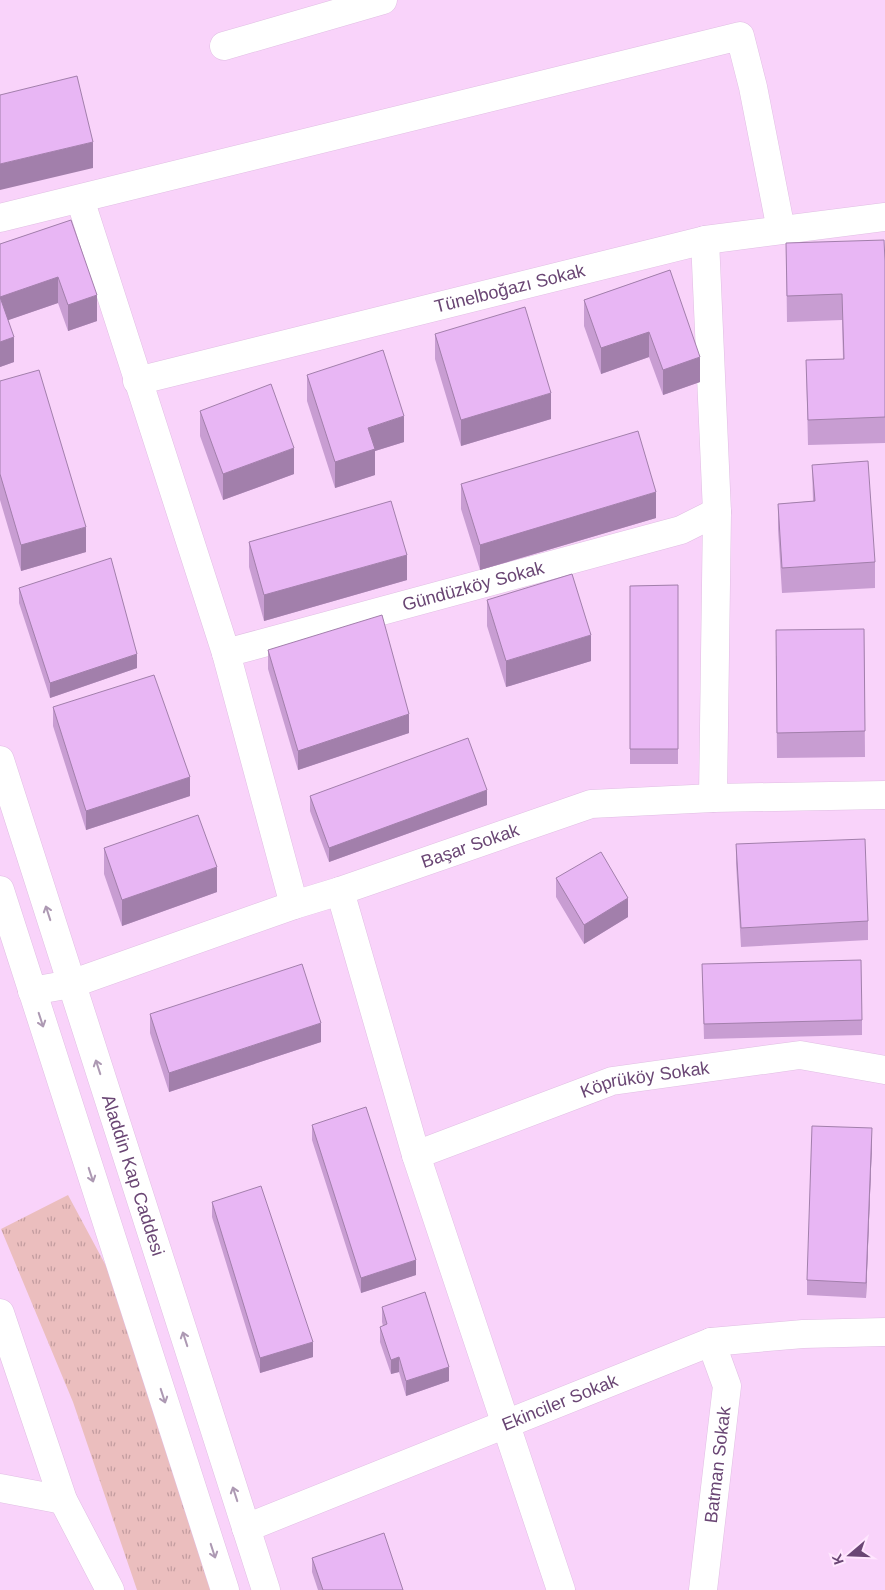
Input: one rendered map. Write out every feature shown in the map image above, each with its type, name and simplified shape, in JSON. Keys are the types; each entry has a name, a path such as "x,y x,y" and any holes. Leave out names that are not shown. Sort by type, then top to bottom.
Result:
{"street":[{"path":"224,46 383,0"},
{"path":"0,218 740,36 753,87 781,230"},
{"path":"80,199 226,652 294,905"},
{"name":"Tünelboğazı Sokak","path":"138,381 704,240 885,217"},
{"path":"704,240 717,512 713,798"},
{"name":"Gündüzköy Sokak","path":"226,652 681,530 717,512"},
{"name":"Aladdin Kap Caddesi","path":"0,760 266,1590"},
{"name":"Başar Sokak","path":"32,991 71,984 294,905 340,891 591,804 713,798 885,795"},
{"path":"0,890 225,1590"},
{"path":"340,891 416,1155 560,1590"},
{"name":"Köprüköy Sokak","path":"416,1155 612,1082 800,1055 885,1070"},
{"path":"0,1313 63,1500 110,1590"},
{"name":"Ekinciler Sokak","path":"246,1528 710,1342 803,1334 885,1332"},
{"name":"Batman Sokak","path":"703,1590 727,1386 710,1342"},
{"path":"0,1488 63,1500"}],"shaded area":[{"path":"0,0 885,0 885,1590 0,1590"}],"green space":[{"path":"68,1195 134,1318 219,1590 137,1590 73,1402 1,1229"}],"building":[{"path":"77,76 93,142 0,164 0,95"},
{"path":"71,220 97,295 68,305 58,277 0,297 0,244"},
{"path":"884,240 885,417 808,420 806,360 844,359 842,294 787,296 786,243"},
{"path":"670,270 700,357 663,370 649,332 601,348 584,300"},
{"path":"0,297 14,337 0,342"},
{"path":"525,307 551,393 461,420 435,334"},
{"path":"383,350 404,416 368,428 375,449 335,462 307,375"},
{"path":"39,370 86,527 21,545 0,474 0,381"},
{"path":"271,384 294,448 223,474 200,411"},
{"path":"638,431 656,492 480,545 461,484"},
{"path":"868,461 875,562 782,568 778,504 815,501 812,465"},
{"path":"391,501 407,555 264,595 249,542"},
{"path":"111,558 137,654 50,683 19,588"},
{"path":"572,574 591,635 506,661 487,600"},
{"path":"678,585 678,749 630,749 630,586"},
{"path":"382,615 409,714 298,751 268,650"},
{"path":"864,629 865,731 777,733 776,630"},
{"path":"154,675 190,777 86,811 53,707"},
{"path":"468,738 487,790 329,848 310,796"},
{"path":"198,815 217,867 122,900 104,848"},
{"path":"865,839 868,921 741,928 736,844"},
{"path":"601,852 628,898 584,925 556,878"},
{"path":"861,960 862,1020 704,1024 702,964"},
{"path":"302,964 321,1023 169,1073 150,1014"},
{"path":"366,1107 416,1260 361,1278 312,1125"},
{"path":"812,1126 872,1128 866,1283 807,1280"},
{"path":"261,1186 313,1342 260,1358 212,1202"},
{"path":"425,1292 449,1367 406,1381 399,1357 391,1360 380,1327 387,1324 382,1307"},
{"path":"384,1533 403,1590 323,1590 312,1558"}]}
